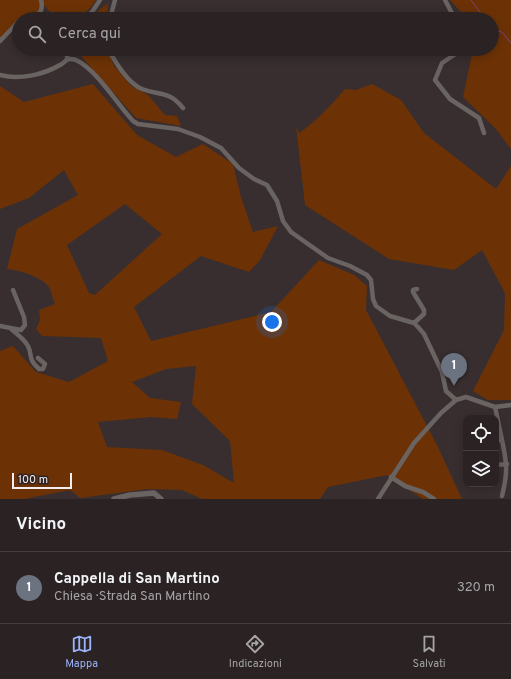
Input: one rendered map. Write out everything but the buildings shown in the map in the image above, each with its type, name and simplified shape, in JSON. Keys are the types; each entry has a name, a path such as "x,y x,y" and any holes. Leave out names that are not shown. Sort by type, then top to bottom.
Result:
{"street":[{"path":"40,12 42,8 42,0"},
{"path":"92,12 100,0"},
{"path":"112,12 115,0"},
{"path":"445,0 451,12"},
{"path":"0,41 12,28"},
{"path":"68,56 68,60"},
{"path":"113,56 129,81 135,86 141,89 166,94 177,101 183,108"},
{"path":"452,56 442,63 435,80 450,99 479,118 484,133"},
{"path":"0,75 12,78 34,75 60,65 70,59 77,60 98,78 133,121 138,124 178,130 200,137 221,148 239,168 254,179 267,185 276,201 283,221 291,232 328,258 350,266 367,275 371,280 373,299 376,306 390,316 414,323 418,327 424,334 439,365 446,391 456,400"},
{"path":"414,323 424,314 424,310 413,292 417,289"},
{"path":"0,326 21,330 25,325 24,317 12,290"},
{"path":"12,329 29,347 32,362 38,369 43,369 45,364 38,358"},
{"path":"378,499 414,443 441,413 456,400 466,397 495,407 511,405"},
{"path":"495,407 507,464 507,479 502,496"},
{"path":"499,465 507,464"},
{"path":"391,477 405,486 423,492 434,499"},
{"path":"114,499 130,495 154,493 161,499"}],"shaded area":[{"path":"0,0 39,0 41,6 37,12 12,12 12,25 0,38"},
{"path":"42,0 96,0 85,12 50,12"},
{"path":"450,0 511,0 511,149 496,129 463,97 472,56 499,56 499,12 461,12"},
{"path":"108,3 107,12 97,12"},
{"path":"81,56 110,56 114,66 131,86 148,95 165,115 177,116 181,126 136,118"},
{"path":"93,84 137,135 176,157 203,144 233,164 241,197 253,232 278,226 260,260 249,272 201,256 134,307 151,341 271,312 319,260 354,275 367,286 366,310 437,445 462,499 423,499 387,475 328,487 320,499 202,499 182,490 148,489 80,498 70,490 24,499 0,499 0,351 13,346 36,372 69,382 108,361 101,338 42,336 36,329 40,320 39,310 55,304 50,289 37,278 18,271 7,269 17,229 78,195 64,170 29,198 0,209 0,86 24,102","holes":["125,204 162,234 95,295 89,293 67,245","196,366 192,404 230,441 234,483 203,465 162,450 107,447 98,422 151,417 177,419 181,402 150,398 132,382 166,369"]},
{"path":"372,84 401,100 424,133 496,189 511,166 511,400 488,400 473,391 504,330 505,293 482,250 454,270 389,259 305,205 296,126 299,133 306,128 324,112 345,89 356,90"}],"waterway":[{"path":"471,0 480,12"},
{"path":"499,31 503,33 511,43"}],"place":[{"name":"Cappella di San Martino","path":"454,386"}]}
